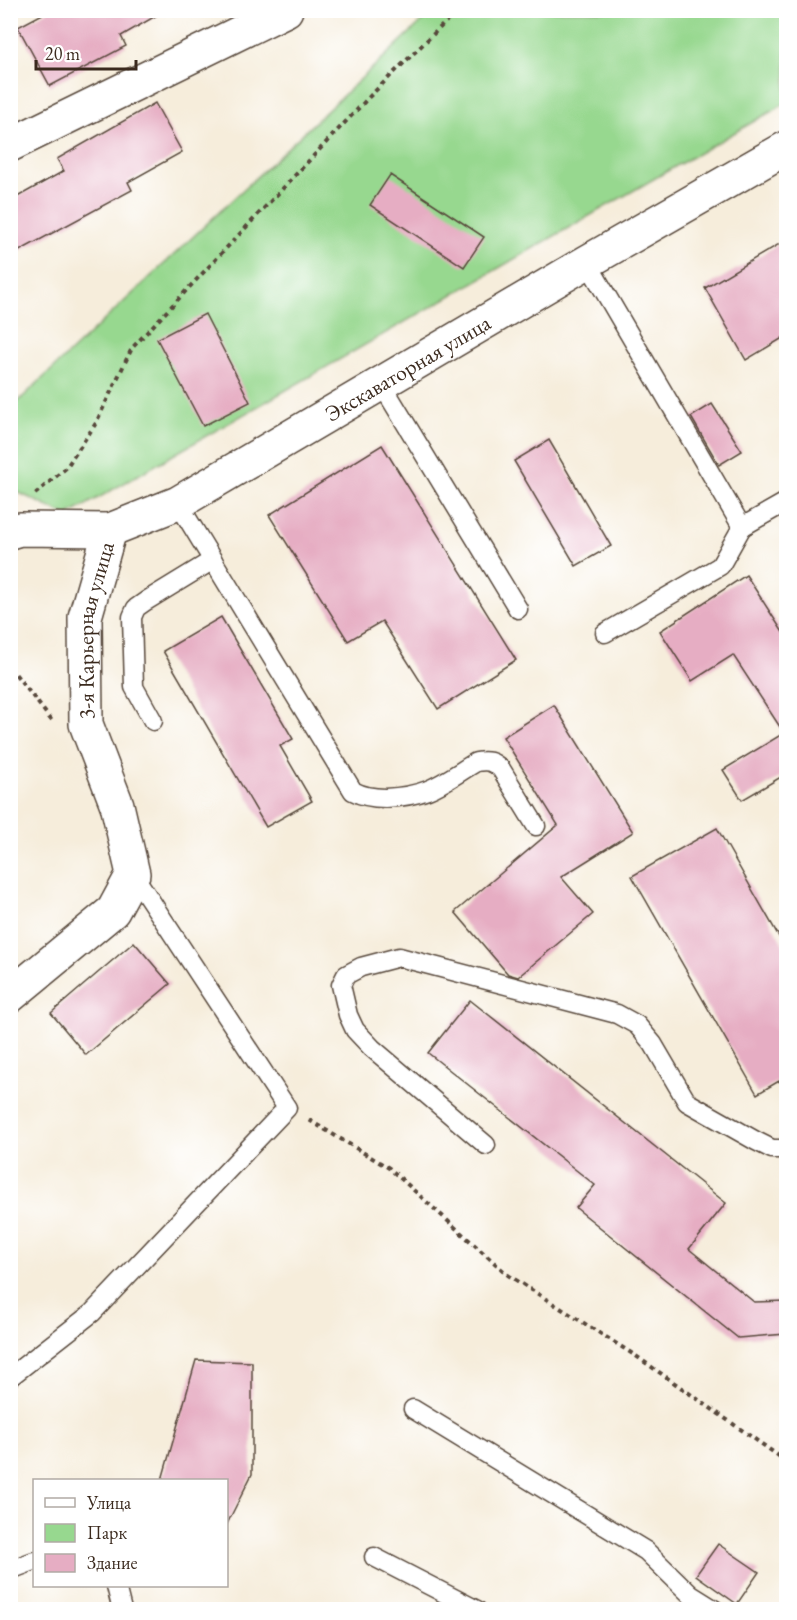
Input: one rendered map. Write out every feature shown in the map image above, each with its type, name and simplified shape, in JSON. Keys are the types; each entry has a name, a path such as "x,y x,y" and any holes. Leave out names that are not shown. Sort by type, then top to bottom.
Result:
{"street":[{"path":"10,145 286,10"},
{"name":"Экскаваторная улица","path":"10,532 20,529 110,530 178,503 587,262 786,148"},
{"name":"3-я Карьерная улица","path":"110,530 85,617 86,724 117,805 134,874"},
{"path":"10,996 113,911 134,874"}],"lane":[{"path":"587,262 742,527"},
{"path":"381,383 518,609"},
{"path":"605,633 720,566 742,527 786,502"},
{"path":"178,503 354,791 362,796 377,798 412,796 424,793 476,762 485,760 494,762 501,769 536,826"},
{"path":"153,721 134,687 132,617 136,608 213,560"},
{"path":"10,1377 92,1313 287,1108 134,874"},
{"path":"486,1145 372,1048 355,1030 341,985 346,975 361,967 399,957 617,1014 637,1025 653,1044 687,1102 772,1149 786,1149"},
{"path":"413,1409 646,1551 691,1595 715,1610"},
{"path":"374,1557 477,1610"},
{"path":"10,1570 33,1561"},
{"path":"116,1587 122,1610"}],"path":[{"path":"27,500 66,468 96,423 132,348 370,96 458,10"},
{"path":"287,1108 389,1168 508,1275 636,1356 786,1461"}],"green space":[{"path":"433,11 786,11 786,103 67,516 11,489 11,408"}],"building":[{"path":"50,10 166,10 121,36 126,46 50,86 18,27"},
{"path":"155,103 182,152 128,182 132,190 10,256 10,201 64,171 57,159"},
{"path":"390,175 484,237 464,267 370,205"},
{"path":"786,240 786,336 746,360 705,288"},
{"path":"205,314 250,402 203,426 157,339"},
{"path":"712,404 742,451 719,465 691,417"},
{"path":"549,440 611,546 576,566 514,461"},
{"path":"382,445 516,660 438,709 382,621 348,641 269,515"},
{"path":"746,575 786,637 786,774 742,800 723,770 784,733 733,655 692,681 660,631"},
{"path":"221,617 293,739 280,746 312,801 266,827 163,651"},
{"path":"554,705 633,832 561,877 593,914 518,977 508,974 455,912 558,825 503,737"},
{"path":"717,828 786,949 786,1077 757,1094 632,876"},
{"path":"134,942 170,984 86,1055 51,1013"},
{"path":"470,1000 726,1203 689,1249 754,1302 786,1301 786,1334 738,1338 576,1208 595,1185 428,1053"},
{"path":"196,1360 252,1362 252,1474 228,1522 228,1479 162,1479"},
{"path":"718,1544 759,1572 737,1604 696,1575"}]}
